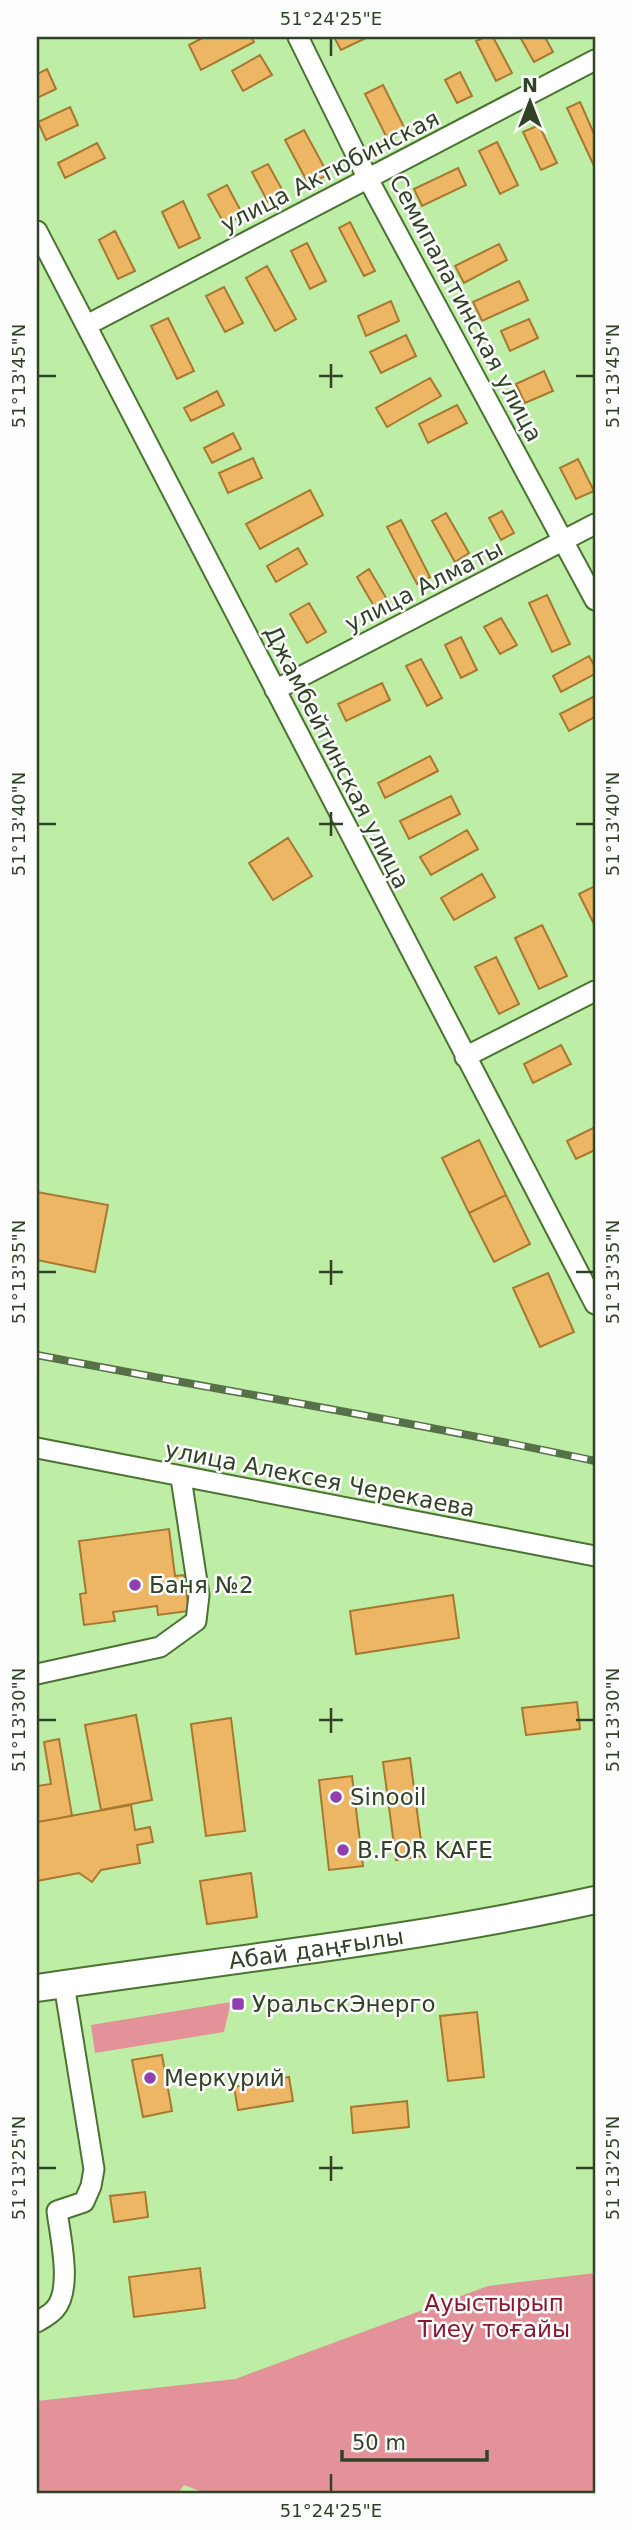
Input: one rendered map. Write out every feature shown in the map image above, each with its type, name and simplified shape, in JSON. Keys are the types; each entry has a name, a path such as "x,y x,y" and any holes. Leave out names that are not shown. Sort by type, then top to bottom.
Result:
{"main road":[{"name":"Абай даңғылы","path":"37,1988 413,1935 511,1918 594,1898"}],"street":[{"name":"Семипалатинская улица","path":"298,37 368,178 595,600"},
{"name":"улица Актюбинская","path":"87,325 595,60"},
{"name":"Джамбейтинская улица","path":"37,231 595,1304"},
{"name":"улица Алматы","path":"275,690 595,524"},
{"path":"465,1057 595,991"},
{"name":"улица Алексея Черекаева","path":"37,1448 595,1556"},
{"path":"37,1674 160,1647 196,1621 200,1595 181,1478"},
{"path":"37,2322 55,2309 64,2292 57,2211 84,2202 92,2186 94,2169 64,1984"}],"green space":[{"path":"231,2002 224,2032 95,2053 91,2025"},
{"name":"Ауыстырып Тиеу тоғайы","path":"595,2273 595,2493 205,2493 184,2485 178,2493 37,2493 37,2401 235,2379 488,2286"}],"building":[{"path":"204,37 251,37 254,42 201,70 189,45"},
{"path":"334,37 368,37 341,50"},
{"path":"493,37 512,73 496,81 476,41"},
{"path":"520,37 545,37 553,52 534,62"},
{"path":"260,55 272,75 243,91 232,71"},
{"path":"47,69 56,89 37,98 37,74"},
{"path":"460,72 472,96 457,103 445,80"},
{"path":"383,85 406,131 388,140 365,94"},
{"path":"580,102 595,136 595,168 567,108"},
{"path":"70,107 78,125 46,140 38,122"},
{"path":"539,125 557,163 541,170 523,132"},
{"path":"304,130 328,174 309,185 285,140"},
{"path":"497,142 518,185 500,194 479,151"},
{"path":"97,143 105,158 65,178 58,163"},
{"path":"268,164 284,193 268,202 252,172"},
{"path":"458,168 466,185 422,206 414,189"},
{"path":"227,185 243,215 225,225 208,195"},
{"path":"183,201 200,238 179,248 162,212"},
{"path":"350,222 375,271 364,276 339,228"},
{"path":"115,231 135,271 118,279 99,240"},
{"path":"307,243 326,281 310,289 291,251"},
{"path":"499,244 507,260 464,283 455,266"},
{"path":"267,266 296,319 275,331 246,278"},
{"path":"519,281 528,300 482,321 473,302"},
{"path":"224,287 243,323 225,332 206,296"},
{"path":"391,301 399,321 366,336 358,316"},
{"path":"168,318 194,371 177,379 151,326"},
{"path":"529,319 538,338 510,351 501,331"},
{"path":"406,335 416,356 381,373 370,352"},
{"path":"544,371 553,391 525,403 516,384"},
{"path":"430,378 441,396 387,427 376,408"},
{"path":"217,391 224,405 191,421 184,408"},
{"path":"457,405 467,423 428,443 419,424"},
{"path":"233,433 241,449 212,463 204,448"},
{"path":"253,458 262,478 228,493 219,473"},
{"path":"578,459 594,491 576,499 560,468"},
{"path":"310,490 323,515 260,549 246,524"},
{"path":"502,511 514,533 501,540 489,518"},
{"path":"446,513 469,553 455,562 432,521"},
{"path":"401,520 430,577 417,584 387,527"},
{"path":"298,548 307,564 276,582 267,566"},
{"path":"369,569 388,601 375,608 357,577"},
{"path":"547,595 570,644 552,652 529,603"},
{"path":"309,603 326,632 307,643 290,614"},
{"path":"501,618 517,645 500,654 484,627"},
{"path":"461,637 477,670 461,678 445,645"},
{"path":"589,656 595,667 595,674 561,692 553,676"},
{"path":"421,659 442,698 427,706 406,666"},
{"path":"382,683 390,700 346,721 338,704"},
{"path":"595,696 595,717 569,731 560,714"},
{"path":"430,756 438,771 385,798 378,783"},
{"path":"451,796 460,814 409,839 400,821"},
{"path":"467,830 478,849 431,875 420,857"},
{"path":"288,838 312,876 273,900 249,863"},
{"path":"482,874 495,897 454,920 441,898"},
{"path":"595,886 595,926 579,894"},
{"path":"542,925 567,976 539,989 515,938"},
{"path":"496,957 519,1004 499,1014 475,967"},
{"path":"561,1045 571,1064 533,1083 524,1064"},
{"path":"595,1127 595,1150 576,1159 567,1141"},
{"path":"479,1140 506,1195 469,1213 442,1158"},
{"path":"37,1192 108,1205 95,1272 37,1260"},
{"path":"506,1195 530,1244 494,1262 469,1213"},
{"path":"548,1273 574,1332 540,1347 513,1288"},
{"name":"Баня №2","path":"169,1529 175,1576 184,1575 189,1611 158,1615 157,1606 113,1612 115,1621 84,1625 80,1594 86,1593 79,1541"},
{"path":"453,1595 459,1638 356,1654 350,1611"},
{"path":"577,1702 580,1729 526,1735 522,1708"},
{"path":"136,1715 152,1800 101,1810 85,1725"},
{"path":"231,1718 245,1831 206,1836 191,1724"},
{"path":"59,1739 72,1816 37,1822 37,1786 51,1784 44,1742"},
{"path":"410,1758 423,1856 396,1860 383,1762"},
{"path":"352,1776 363,1866 329,1870 319,1780"},
{"path":"131,1805 135,1830 150,1827 153,1842 137,1845 140,1863 101,1870 92,1882 79,1873 37,1881 37,1822"},
{"path":"251,1873 257,1917 207,1924 200,1881"},
{"path":"477,2012 484,2077 448,2081 440,2016"},
{"path":"162,2055 172,2111 143,2117 132,2060"},
{"path":"289,2077 293,2101 238,2110 234,2087"},
{"path":"407,2101 409,2127 353,2133 351,2107"},
{"path":"145,2192 148,2217 114,2222 110,2196"},
{"path":"200,2268 205,2308 134,2317 129,2277"}],"railway":[{"path":"37,1355 386,1419 595,1461"}],"place":[{"name":"Баня №2","path":"135,1585"},
{"name":"Sinooil","path":"336,1797"},
{"name":"B.FOR KAFE","path":"343,1850"},
{"name":"УральскЭнерго","path":"238,2004"},
{"name":"Меркурий","path":"150,2078"}]}
